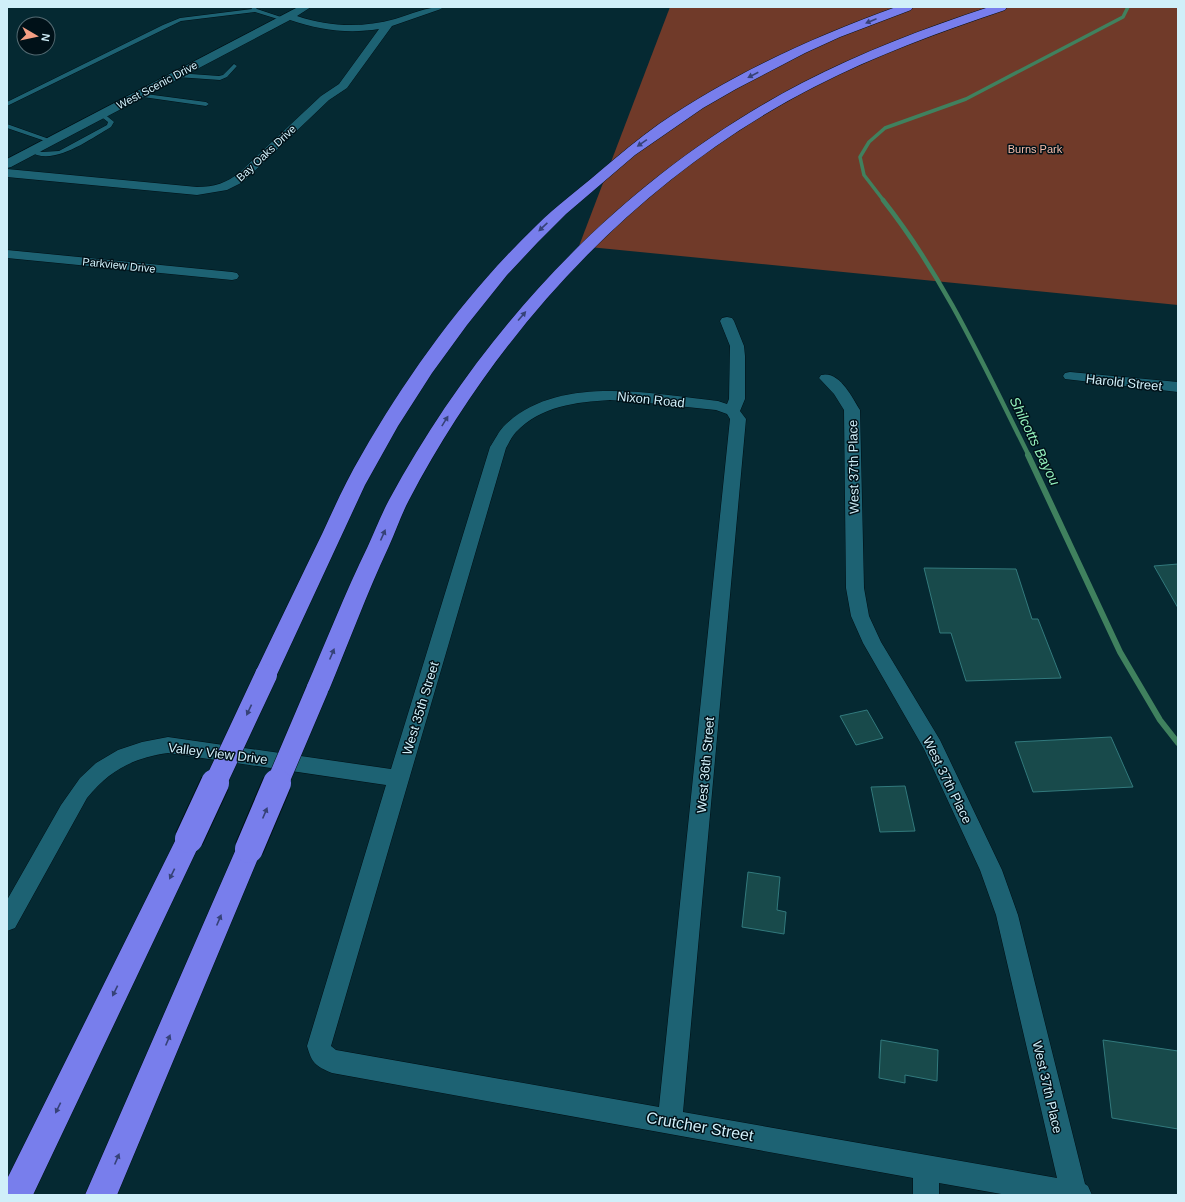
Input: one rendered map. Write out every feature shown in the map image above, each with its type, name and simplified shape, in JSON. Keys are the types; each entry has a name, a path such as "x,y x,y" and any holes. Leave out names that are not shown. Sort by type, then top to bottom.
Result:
{"highway":[{"path":"16,1195 189,839 371,456 410,392 460,321 523,247 628,154 670,124 739,82 807,48 907,7"},
{"path":"101,1195 398,502 424,454 479,370 516,322 571,260 632,203 708,145 760,111 828,75 878,52 953,23 1001,7"}],"street":[{"name":"West Scenic Drive","path":"7,164 306,7"},
{"path":"286,17 309,24 333,28 356,29 387,25 438,7"},
{"name":"Bay Oaks Drive","path":"7,173 197,191 223,188 238,181 325,98 343,86 387,25"},
{"name":"Parkview Drive","path":"7,254 232,276"},
{"path":"727,321 737,346 738,356 737,399 732,411"},
{"name":"Harold Street","path":"1070,376 1178,387"},
{"name":"West 37th Place","path":"826,378 840,391 852,410 855,588 860,616 872,643 933,746 991,870 1007,915 1076,1195"},
{"name":"Nixon Road","path":"569,399 612,395 718,406 732,411"},
{"name":"West 35th Street","path":"322,1055 319,1046 498,447 511,427 525,416 554,403 569,399"},
{"name":"West 36th Street","path":"670,1121 738,419 732,411"},
{"name":"Valley View Drive","path":"7,921 71,806 87,783 102,769 120,758 134,752 147,748 168,746 398,778"},
{"name":"Crutcher Street","path":"322,1055 332,1061 1076,1195"},
{"path":"926,1168 926,1195"}],"lane":[{"path":"7,104 180,20 254,8 286,17"},
{"path":"176,75 220,78 225,76 234,66"},
{"path":"138,95 206,104"},
{"path":"32,151 42,154 60,153 109,126 111,122 101,114"},
{"path":"7,126 50,141"}],"green space":[{"name":"Burns Park","path":"670,7 1178,7 1178,305 579,246"}],"building":[{"path":"1178,564 1178,608 1154,566"},
{"path":"924,568 1016,569 1032,619 1038,619 1061,678 966,681 951,633 940,633"},
{"path":"867,710 883,738 856,745 840,716"},
{"path":"1111,737 1133,787 1033,792 1015,742"},
{"path":"905,786 915,831 880,832 871,787"},
{"path":"748,872 780,877 777,910 786,912 784,934 742,927"},
{"path":"881,1040 938,1050 937,1081 905,1075 905,1083 879,1078"},
{"path":"1103,1040 1178,1051 1178,1129 1112,1118"}],"waterway":[{"path":"884,201 864,175 860,157 869,142 885,128 966,99 1123,17 1128,7"},
{"name":"Shilcotts Bayou","path":"883,200 905,229 944,292 980,357 1029,456"},
{"name":"Shilcotts Bayou","path":"1028,455 1120,652 1160,720 1178,743"}]}
